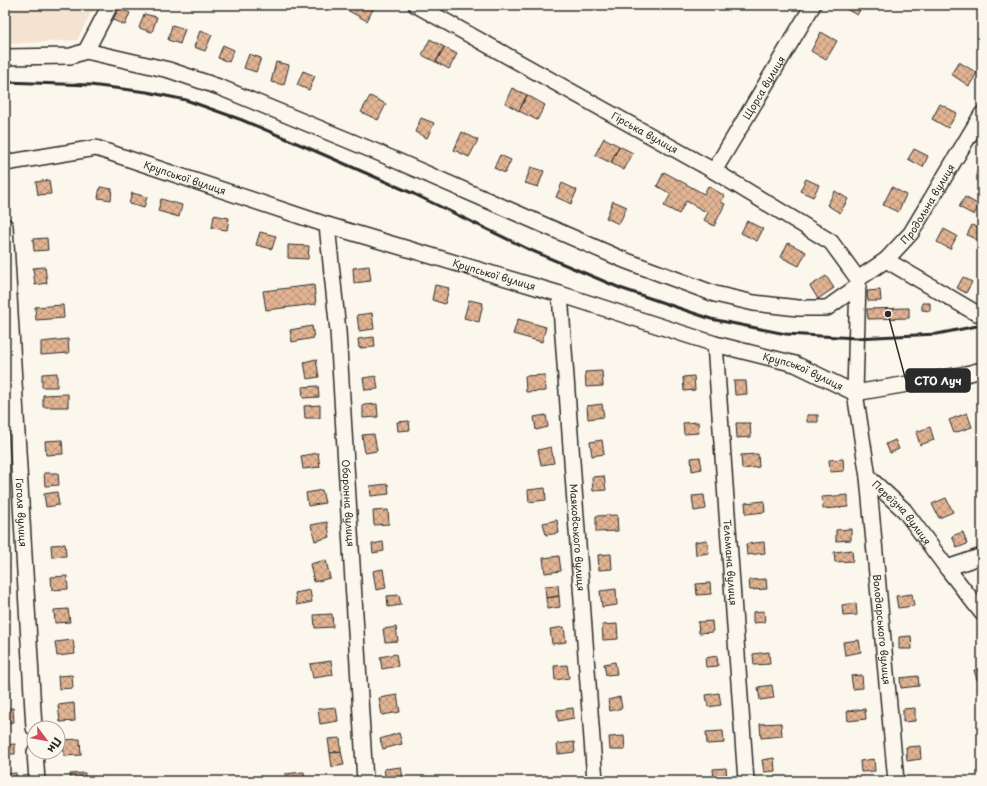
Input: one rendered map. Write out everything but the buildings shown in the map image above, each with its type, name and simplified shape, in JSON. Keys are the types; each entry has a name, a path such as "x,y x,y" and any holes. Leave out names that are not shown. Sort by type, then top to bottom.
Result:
{"street":[{"path":"5,57 71,56 86,51 110,5"},
{"name":"Гірська вулиця","path":"416,5 714,171 831,242 858,282"},
{"name":"Щорса вулиця","path":"714,171 813,5"},
{"name":"Продольна вулиця","path":"86,51 169,70 219,87 379,153 624,260 715,294 754,303 798,308 827,308 886,260 911,233 982,114"},
{"name":"Крупської вулиця","path":"5,163 96,148 327,225 560,294 715,344 795,364 855,393 982,370"},
{"name":"Оборонна вулиця","path":"327,225 338,331 365,781"},
{"name":"Гоголя вулиця","path":"5,226 34,720"},
{"path":"886,260 976,313 982,311"},
{"name":"Переїзна вулиця","path":"858,282 855,393 868,477 904,510 982,613"},
{"name":"Маяковського вулиця","path":"560,294 595,781"},
{"name":"Тельмана вулиця","path":"715,344 746,781"},
{"name":"Володарського вулиця","path":"868,477 896,781"},
{"path":"947,568 982,556"},
{"path":"36,760 37,781"}],"shaded area":[{"path":"5,5 95,5 77,40 5,44"}],"railway":[{"path":"5,82 90,85 147,92 186,100 242,120 306,147 414,194 528,249 620,288 711,319 786,334 856,338 937,334 982,325"}],"place":[{"name":"СТО Луч","path":"888,314"}]}
